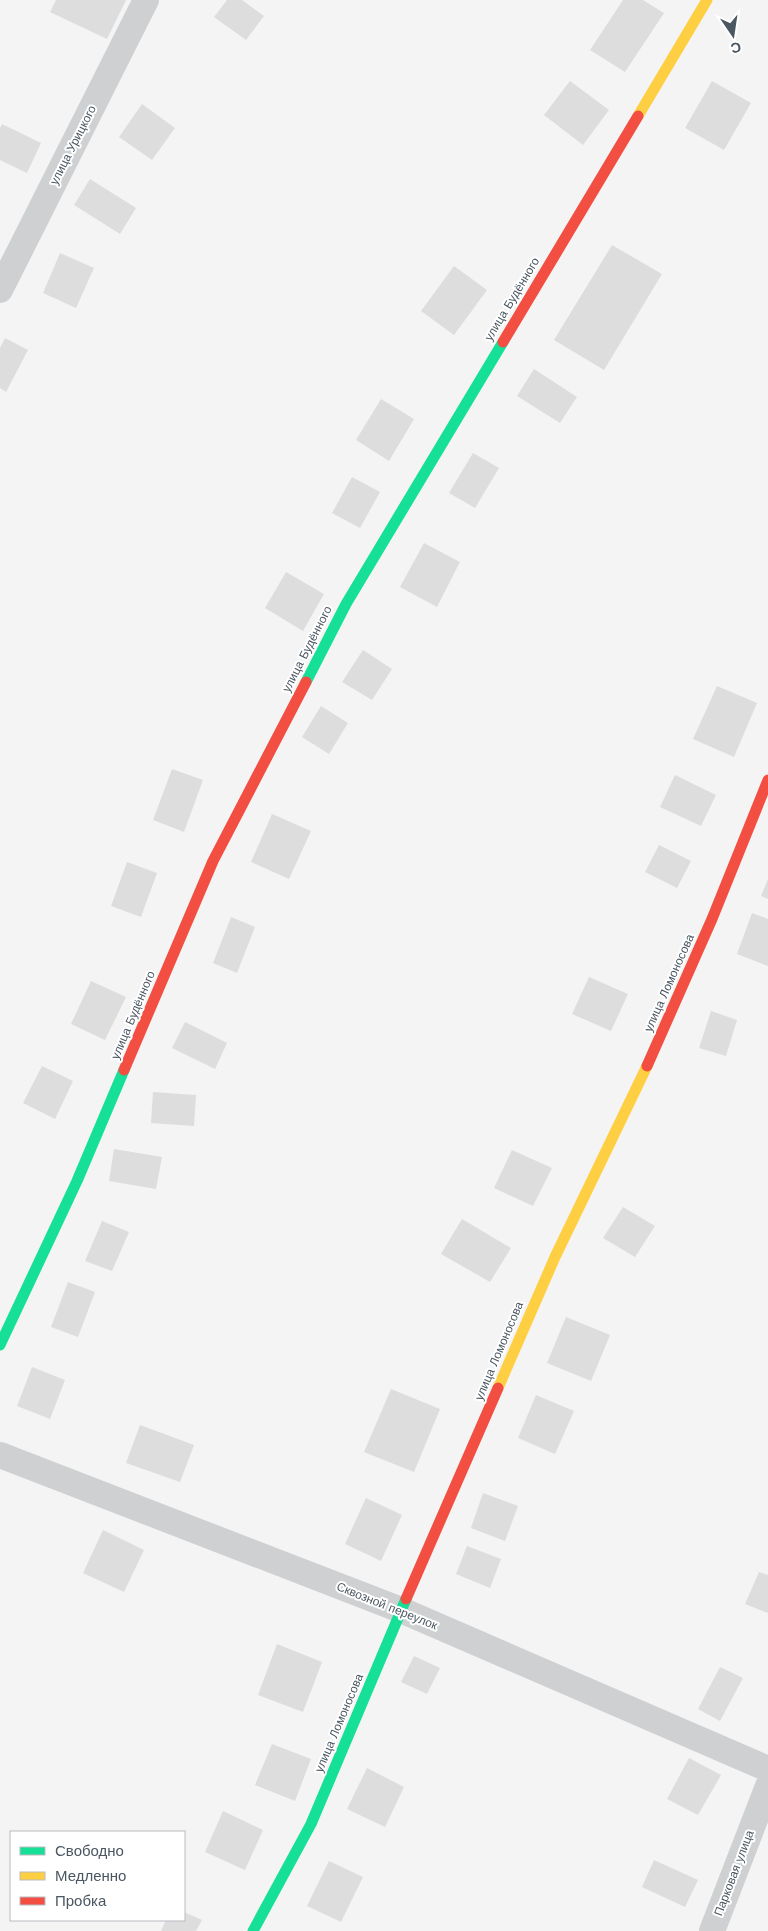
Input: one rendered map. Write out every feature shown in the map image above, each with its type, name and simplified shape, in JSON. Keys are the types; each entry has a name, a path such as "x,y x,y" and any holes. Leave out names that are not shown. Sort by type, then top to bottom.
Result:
{"street":[{"name":"улица Урицкого","path":"0,290 146,0"},
{"name":"улица Будённого","path":"0,1345 77,1181 213,861 346,604 707,0"},
{"name":"улица Ломоносова","path":"253,1931 312,1824 401,1610 555,1256 633,1097 704,937 768,780"},
{"name":"Сквозной переулок","path":"0,1455 401,1610 768,1770"},
{"name":"Парковая улица","path":"712,1931 768,1786"}],"building":[{"path":"56,0 126,0 107,39 50,12"},
{"path":"227,0 242,0 264,16 246,40 214,17"},
{"path":"623,0 643,0 664,13 625,72 590,50"},
{"path":"570,81 609,110 583,145 544,115"},
{"path":"712,81 751,103 724,150 685,128"},
{"path":"142,104 175,128 152,160 119,137"},
{"path":"2,124 41,143 27,173 0,160 0,128"},
{"path":"90,179 136,208 120,234 74,205"},
{"path":"612,245 662,274 604,370 554,340"},
{"path":"60,253 94,268 76,308 43,293"},
{"path":"454,266 487,290 454,335 421,311"},
{"path":"5,338 28,350 6,392 0,388 0,348"},
{"path":"534,369 577,397 560,423 517,396"},
{"path":"381,399 414,419 389,461 356,440"},
{"path":"473,453 499,468 475,508 449,493"},
{"path":"352,477 380,492 360,528 332,513"},
{"path":"424,543 460,562 437,607 400,587"},
{"path":"286,572 324,594 303,631 265,608"},
{"path":"363,650 392,669 372,700 342,682"},
{"path":"717,686 757,703 734,757 693,739"},
{"path":"321,706 348,723 329,754 302,737"},
{"path":"172,769 203,780 184,832 153,820"},
{"path":"675,775 716,795 701,826 660,807"},
{"path":"272,814 311,831 289,879 251,862"},
{"path":"659,845 691,861 677,888 645,872"},
{"path":"127,862 157,873 141,917 111,906"},
{"path":"768,879 768,899 761,896"},
{"path":"752,913 768,919 768,966 737,954"},
{"path":"231,917 255,927 237,973 213,963"},
{"path":"589,977 628,994 611,1031 572,1014"},
{"path":"91,981 126,997 105,1040 71,1024"},
{"path":"711,1011 737,1020 726,1056 699,1048"},
{"path":"185,1022 227,1043 215,1069 172,1048"},
{"path":"42,1066 73,1081 55,1119 23,1103"},
{"path":"153,1092 196,1095 194,1126 151,1123"},
{"path":"114,1149 162,1157 156,1189 109,1181"},
{"path":"512,1150 552,1168 533,1206 494,1188"},
{"path":"623,1207 655,1226 635,1257 603,1238"},
{"path":"462,1219 511,1248 490,1282 441,1254"},
{"path":"102,1221 129,1232 112,1271 85,1261"},
{"path":"68,1282 95,1292 78,1337 51,1327"},
{"path":"566,1317 610,1335 591,1381 547,1363"},
{"path":"32,1367 65,1380 50,1419 17,1406"},
{"path":"391,1389 440,1409 414,1472 364,1452"},
{"path":"536,1395 574,1411 555,1454 518,1438"},
{"path":"140,1425 194,1445 180,1482 126,1463"},
{"path":"483,1493 518,1506 505,1541 471,1528"},
{"path":"366,1498 402,1515 381,1561 345,1544"},
{"path":"103,1530 144,1550 124,1592 83,1573"},
{"path":"467,1546 501,1559 490,1588 456,1574"},
{"path":"759,1572 768,1575 768,1613 745,1604"},
{"path":"277,1644 322,1662 303,1712 258,1695"},
{"path":"414,1656 440,1668 427,1694 401,1682"},
{"path":"720,1667 743,1678 720,1721 698,1709"},
{"path":"272,1744 311,1759 295,1801 255,1785"},
{"path":"689,1758 721,1775 698,1815 667,1799"},
{"path":"367,1768 404,1787 385,1827 347,1809"},
{"path":"223,1811 263,1830 245,1870 205,1852"},
{"path":"654,1860 698,1880 685,1907 642,1887"},
{"path":"329,1861 363,1877 341,1922 307,1906"},
{"path":"185,1912 202,1920 196,1931 161,1931 166,1921 185,1921"}],"traffic: fast":[{"path":"306,682 346,604 503,342"},
{"path":"0,1345 77,1181 124,1070"},
{"path":"253,1931 311,1824 406,1599"}],"traffic: slow":[{"path":"638,116 707,0"},
{"path":"498,1388 555,1257 647,1066"}],"traffic: jam":[{"path":"503,342 638,116"},
{"path":"124,1070 213,861 306,682"},
{"path":"647,1066 712,919 768,780"},
{"path":"406,1599 498,1388"}]}
